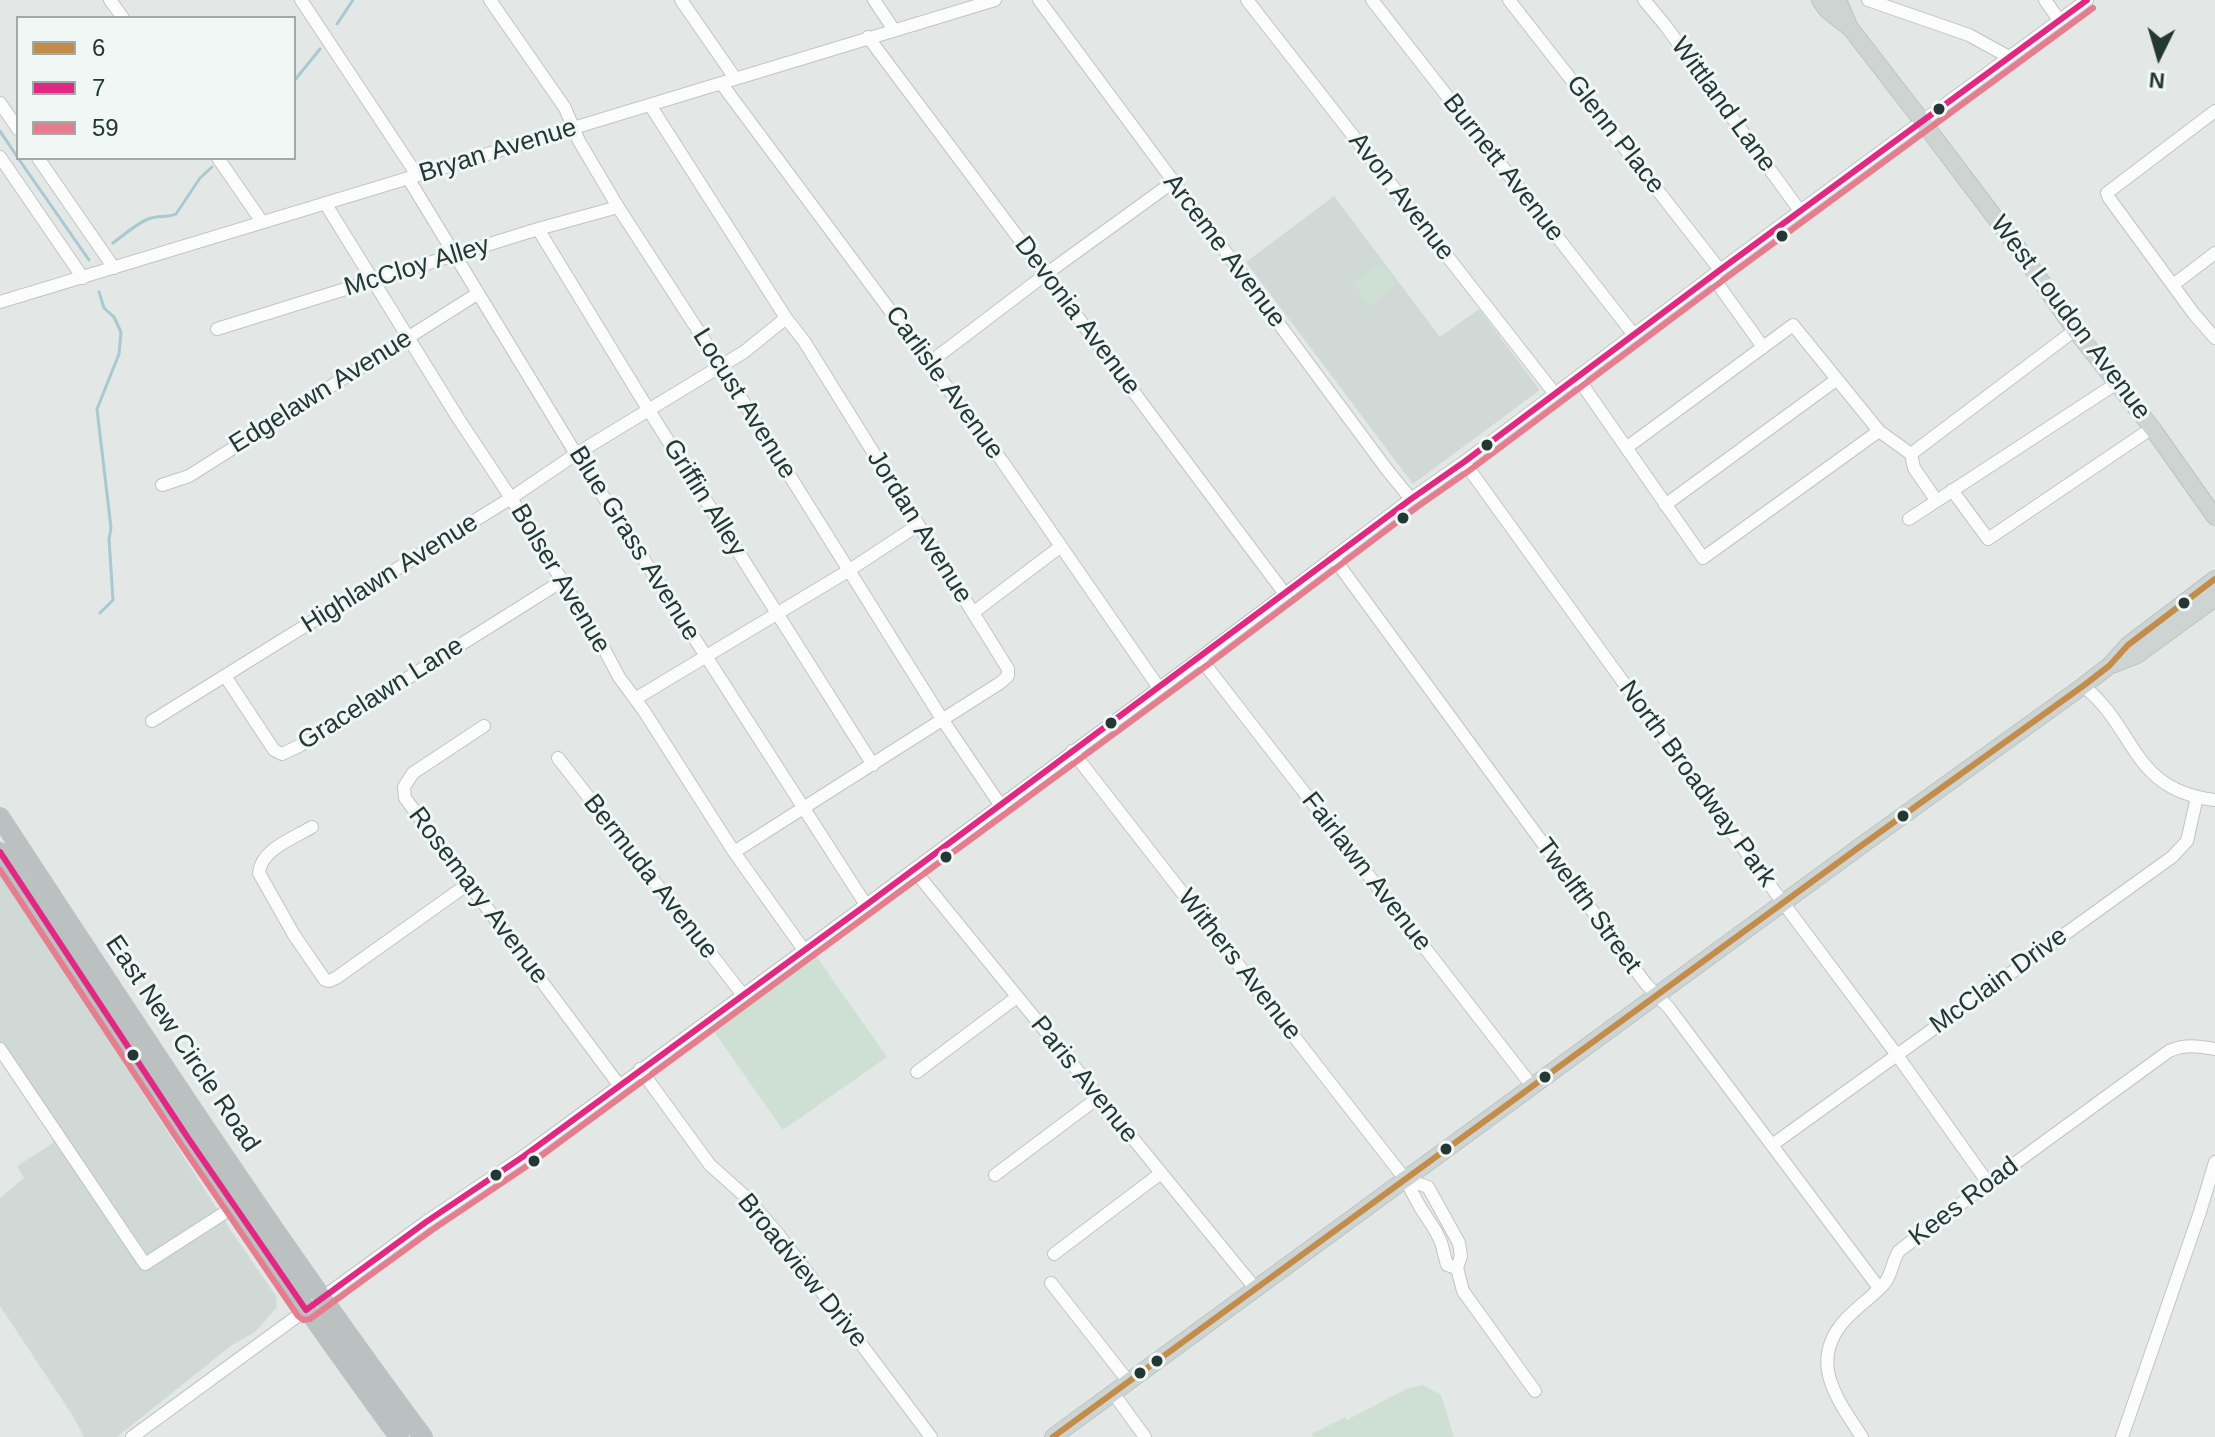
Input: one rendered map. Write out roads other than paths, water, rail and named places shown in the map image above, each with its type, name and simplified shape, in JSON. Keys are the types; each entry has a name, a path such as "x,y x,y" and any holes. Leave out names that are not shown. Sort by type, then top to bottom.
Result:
{"highway":[{"name":"East New Circle Road","path":"0,817 322,1299 423,1437"},
{"name":"East New Circle Road","path":"0,852 235,1206 399,1437"}],"main road":[{"path":"1820,0 1827,10 1851,29"},
{"path":"1838,0 1851,29"},
{"name":"West Loudon Avenue","path":"1851,29 2018,248 2075,330 2152,428 2215,517"},
{"path":"1053,1437 2083,686 2109,666 2128,645 2215,579"},
{"path":"2109,666 2137,655 2215,598"}],"street":[{"name":"Blue Grass Avenue","path":"301,0 412,176 477,294 576,454 866,905"},
{"name":"Locust Avenue","path":"490,0 548,83 618,207 942,719 1001,806"},
{"path":"681,0 735,78"},
{"path":"874,0 894,30"},
{"name":"Bryan Avenue","path":"0,302 995,0"},
{"name":"Arceme Avenue","path":"1039,0 1411,499"},
{"name":"Avon Avenue","path":"1247,0 1555,394"},
{"name":"Burnett Avenue","path":"1372,0 1634,335"},
{"name":"Glenn Place","path":"1509,0 1716,273 1763,347"},
{"name":"Wittland Lane","path":"1644,0 1667,27 1800,211"},
{"path":"1868,0 1969,35 2009,57"},
{"path":"2045,0 2059,20"},
{"path":"132,1437 426,1222 524,1156 914,870 2087,0"},
{"name":"Devonia Avenue","path":"868,37 1285,594"},
{"name":"Carlisle Avenue","path":"721,83 1002,461 1159,688"},
{"path":"0,103 16,126"},
{"name":"Jordan Avenue","path":"650,105 786,318 804,341 1008,669 1008,676 1000,683 734,852"},
{"path":"2215,111 2107,193 2194,314 2215,338"},
{"path":"0,157 83,278"},
{"path":"39,160 114,268"},
{"path":"219,160 262,222"},
{"path":"929,363 1173,182"},
{"name":"Bolser Avenue","path":"325,203 511,498 619,677 734,852 804,950"},
{"name":"McCloy Alley","path":"217,329 618,207"},
{"name":"Griffin Alley","path":"538,229 873,765"},
{"path":"2173,285 2215,253"},
{"name":"Edgelawn Avenue","path":"162,485 189,476 477,294"},
{"name":"Highlawn Avenue","path":"152,721 721,366 786,318"},
{"path":"1626,448 1793,325 1879,431 1911,454 1914,468 1936,500"},
{"path":"1911,454 2075,330"},
{"path":"1577,377 1703,558 1879,431"},
{"path":"1665,505 1836,380"},
{"path":"1909,519 2117,383"},
{"path":"1952,490 1988,539 2152,428"},
{"name":"North Broadway Park","path":"1464,462 1988,1183"},
{"path":"635,699 848,571 918,525"},
{"path":"974,612 1060,547"},
{"name":"Twelfth Street","path":"1333,557 1646,984 1879,1288"},
{"name":"Gracelawn Lane","path":"225,676 274,750 282,754 562,581"},
{"name":"Fairlawn Avenue","path":"1200,658 1532,1086"},
{"path":"2083,686 2096,697 2152,774 2178,791 2215,800"},
{"name":"Rosemary Avenue","path":"484,726 413,773 404,787 405,798 619,1085"},
{"name":"Withers Avenue","path":"1072,751 1405,1179 1428,1187 1459,1243 1461,1256 1457,1268 1463,1291 1535,1391"},
{"name":"Bermuda Avenue","path":"558,758 743,995"},
{"name":"McClain Drive","path":"1772,1145 2180,850 2187,841 2197,797"},
{"path":"312,827 270,851 259,864 259,873 294,935 325,980 336,978 348,970 468,884"},
{"name":"Paris Avenue","path":"914,870 1255,1288"},
{"path":"917,1072 1017,997"},
{"name":"Kees Road","path":"1862,1437 1831,1386 1828,1354 1837,1330 1888,1278 1895,1257 1906,1244 2169,1051 2179,1046 2193,1045 2215,1049"},
{"path":"0,1049 145,1264 235,1206"},
{"name":"Broadview Drive","path":"640,1069 710,1165 747,1198 779,1235 931,1437"},
{"path":"995,1175 1099,1097"},
{"path":"2122,1437 2215,1162"},
{"path":"1054,1254 1161,1173"},
{"path":"1051,1283 1128,1381"},
{"path":"1113,1393 1145,1437"}],"waterway":[{"path":"337,24 353,0"},
{"path":"296,79 320,49"},
{"path":"0,131 16,155"},
{"path":"19,160 89,260"},
{"path":"113,243 148,219 176,214 200,178 212,167"},
{"path":"99,292 104,308 114,317 121,332 119,354 97,409 111,528 113,600 100,613"}]}
